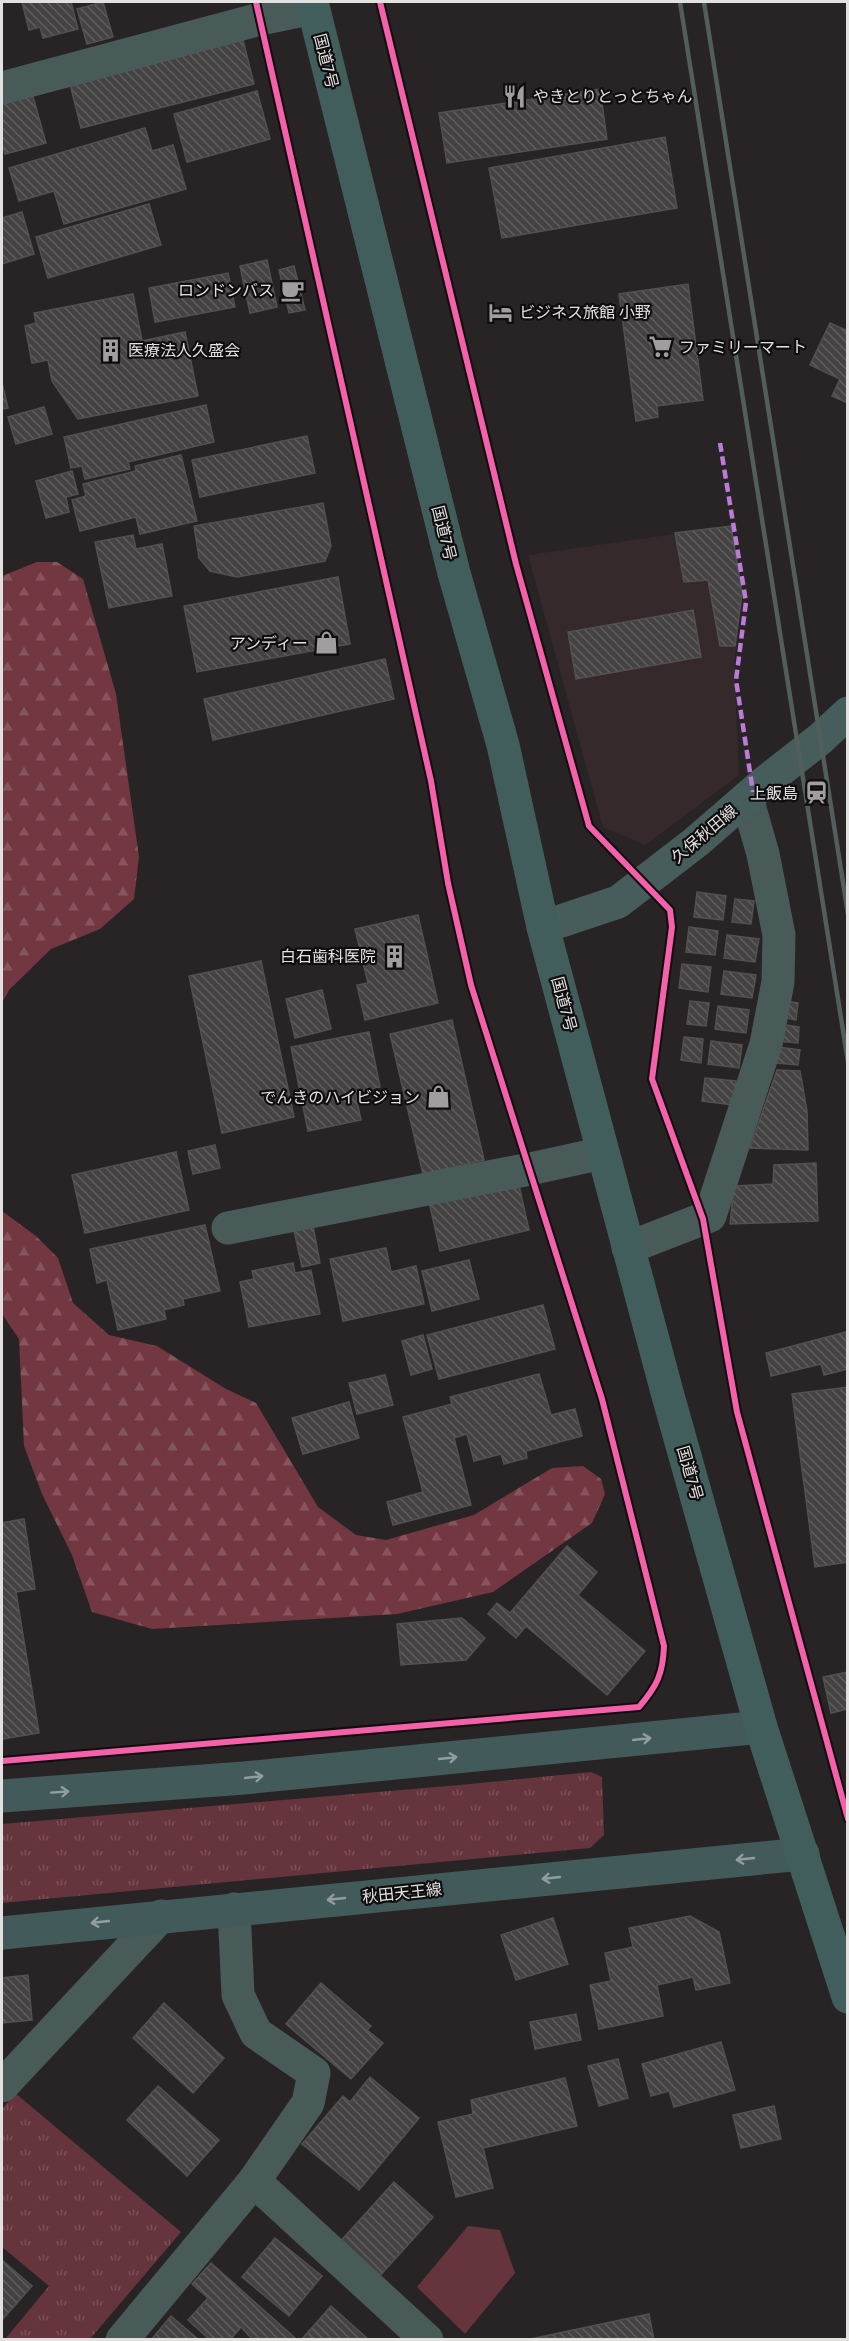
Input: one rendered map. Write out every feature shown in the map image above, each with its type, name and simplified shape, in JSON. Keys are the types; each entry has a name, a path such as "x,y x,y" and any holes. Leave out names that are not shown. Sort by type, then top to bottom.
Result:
{"highway":[{"name":"国道7号","path":"312,5 451,561 503,745 543,927 628,1248 761,1727 848,1997"}],"main road":[{"name":"久保秋田線","path":"543,927 618,902 696,842 848,713"},
{"path":"2,1796 256,1777 761,1727"},
{"name":"秋田天王線","path":"2,1933 803,1854"}],"street":[{"path":"2,88 312,5"},
{"path":"628,1248 710,1216 766,1044 778,982 779,934 763,854 747,798"},
{"path":"228,1228 603,1153"},
{"path":"122,2340 254,2181 308,2103 314,2073 256,2033 238,1995 234,1910"},
{"path":"2,2086 161,1916"},
{"path":"254,2181 427,2340"}],"shaded area":[{"path":"731,526 742,594 734,664 739,775 645,845 603,827 528,555"}],"green space":[{"path":"37,562 57,562 83,579 116,694 139,857 134,899 100,929 51,949 9,990 2,1002 2,576"},
{"path":"2,1211 36,1236 58,1258 73,1303 109,1335 157,1346 226,1389 256,1403 318,1507 356,1535 386,1540 474,1515 552,1468 583,1466 601,1479 605,1494 592,1523 493,1592 397,1614 152,1629 92,1612 72,1555 42,1494 24,1446 19,1339 2,1314"},
{"path":"591,1772 602,1777 604,1835 590,1848 2,1903 2,1824"},
{"path":"15,2093 181,2232 90,2339 8,2340 6,2338 49,2286 2,2247 2,2109"},
{"path":"468,2226 500,2230 515,2273 465,2334 417,2287"}],"building":[{"path":"22,2 71,2 78,29 43,38 40,27 29,30"},
{"path":"103,2 113,37 87,44 77,9"},
{"path":"243,40 254,84 81,128 70,84"},
{"path":"600,89 607,139 447,163 439,113"},
{"path":"257,91 270,139 187,162 174,114"},
{"path":"32,93 46,143 5,154 2,143 2,102"},
{"path":"145,128 152,151 173,145 186,189 64,224 54,191 19,201 9,168"},
{"path":"665,137 677,208 502,238 489,168"},
{"path":"149,204 161,245 48,278 36,237"},
{"path":"22,212 34,254 2,264 2,218"},
{"path":"267,260 277,307 250,313 240,266"},
{"name":"ロンドンバス","path":"294,266 305,310 289,313 279,270"},
{"path":"228,273 235,307 155,322 149,288"},
{"name":"ファミリーマート","path":"688,284 703,400 657,406 658,417 636,421 619,294"},
{"name":"医療法人久盛会","path":"133,294 142,341 185,332 198,396 78,419 52,381 48,360 32,363 25,326 36,323 34,313"},
{"path":"830,323 848,331 848,403 832,396 840,379 810,365"},
{"path":"2,383 8,408 2,409"},
{"path":"206,405 214,442 128,462 130,469 85,479 82,466 71,468 64,437"},
{"path":"44,407 52,434 16,444 8,417"},
{"path":"307,436 315,473 200,497 192,460"},
{"path":"181,455 197,521 140,534 136,517 80,531 72,500 86,496 83,484 136,471 135,466"},
{"path":"72,471 78,494 66,497 69,512 46,518 36,481"},
{"path":"323,503 331,546 325,561 237,577 210,571 199,558 194,526"},
{"path":"731,526 742,594 735,646 720,646 708,580 684,582 675,533"},
{"path":"133,535 136,549 162,544 172,596 109,608 95,542"},
{"path":"338,577 350,644 197,672 184,606"},
{"path":"693,610 701,657 576,679 568,632"},
{"path":"385,659 394,699 213,740 204,699"},
{"path":"697,892 726,896 723,920 694,917"},
{"path":"735,899 754,901 751,924 732,922"},
{"name":"白石歯科医院","path":"418,915 438,1003 365,1020 357,985 368,983 355,929"},
{"path":"689,927 718,931 715,955 686,952"},
{"path":"727,935 759,939 755,962 724,958"},
{"path":"261,961 294,1117 222,1133 189,976"},
{"path":"682,964 711,967 708,992 679,988"},
{"path":"724,971 756,975 752,998 721,994"},
{"path":"322,990 331,1029 295,1038 286,999"},
{"path":"690,1001 709,1003 706,1026 687,1024"},
{"path":"785,1001 798,1003 796,1020 782,1017"},
{"path":"718,1006 749,1010 746,1033 715,1029"},
{"name":"でんきのハイビジョン","path":"452,1020 484,1160 423,1174 390,1034"},
{"path":"779,1024 799,1027 798,1043 777,1041"},
{"path":"369,1032 380,1087 355,1092 361,1120 308,1131 291,1047"},
{"path":"684,1037 703,1039 701,1063 681,1060"},
{"path":"711,1041 742,1045 739,1068 708,1064"},
{"path":"778,1047 800,1050 798,1065 776,1063"},
{"path":"777,1070 800,1071 807,1111 808,1150 750,1148"},
{"path":"705,1078 736,1081 733,1105 702,1101"},
{"path":"215,1145 220,1168 193,1174 188,1151"},
{"path":"176,1152 189,1210 85,1233 72,1175"},
{"path":"816,1163 818,1221 730,1224 734,1186 773,1184 774,1165"},
{"path":"518,1181 529,1230 440,1251 429,1201"},
{"path":"205,1225 220,1291 183,1299 184,1305 164,1310 166,1319 118,1330 107,1280 97,1283 90,1249"},
{"path":"313,1226 320,1263 302,1267 294,1230"},
{"path":"386,1248 391,1272 416,1266 424,1304 343,1321 330,1259"},
{"path":"469,1260 479,1299 432,1311 422,1271"},
{"path":"293,1263 295,1273 311,1270 320,1314 249,1327 240,1282 254,1279 252,1271"},
{"path":"543,1305 555,1349 439,1379 427,1335"},
{"path":"846,1332 848,1369 824,1375 821,1364 771,1376 766,1353"},
{"path":"423,1335 432,1369 411,1375 402,1341"},
{"path":"539,1374 551,1415 575,1409 582,1436 526,1451 527,1458 504,1464 501,1454 474,1461 467,1434 454,1438 471,1505 393,1525 387,1502 423,1492 403,1417 452,1404 450,1397"},
{"path":"385,1375 393,1405 357,1414 349,1383"},
{"path":"848,1387 848,1562 815,1567 792,1394"},
{"path":"349,1402 359,1438 303,1454 292,1418"},
{"path":"24,1519 35,1589 16,1592 39,1733 2,1739 2,1523"},
{"path":"567,1546 597,1572 578,1595 645,1651 607,1695 526,1626 516,1638 488,1614 497,1603 510,1613"},
{"path":"462,1618 485,1638 466,1660 401,1665 397,1624"},
{"path":"848,1672 848,1709 831,1713 823,1677"},
{"path":"690,1916 719,1932 730,1983 696,1990 693,1977 657,1985 663,2016 599,2029 590,1985 611,1981 605,1953 633,1947 629,1928"},
{"path":"553,1918 568,1964 516,1980 501,1935"},
{"path":"28,1975 32,2020 2,2023 2,1978"},
{"path":"321,1983 371,2026 367,2030 383,2043 351,2079 286,2024"},
{"path":"164,2003 224,2058 193,2093 133,2038"},
{"path":"576,2014 581,2040 535,2049 530,2022"},
{"path":"721,2042 735,2090 674,2107 669,2091 651,2096 642,2064"},
{"path":"618,2059 628,2098 599,2106 588,2066"},
{"path":"370,2077 419,2118 359,2190 302,2144 343,2096 350,2102"},
{"path":"565,2078 577,2126 483,2148 493,2188 456,2197 438,2122 473,2114 471,2100"},
{"path":"158,2086 219,2140 187,2176 127,2120"},
{"path":"774,2106 781,2139 741,2148 733,2115"},
{"path":"394,2182 433,2217 377,2279 338,2244"},
{"path":"275,2238 322,2276 289,2316 242,2277"},
{"path":"2,2260 32,2286 2,2320"},
{"path":"211,2263 295,2338 294,2340 253,2340 241,2327 230,2340 210,2340 188,2320 208,2298 192,2284"},
{"path":"331,2306 369,2340 301,2340"},
{"path":"649,2314 654,2340 526,2340"},
{"path":"171,2316 199,2340 151,2340"}],"railway":[{"path":"680,2 848,1062"},
{"path":"704,2 848,914"}],"marked path":[{"path":"720,443 746,602 736,680 753,792"}],"cycle path":[{"path":"2,1761 639,1707 655,1686 662,1664 664,1646 602,1399 471,985 448,883 431,781 256,2"},
{"path":"380,2 516,564 589,826 670,910 672,927 652,1079 703,1219 737,1412 848,1819"}],"place":[{"name":"やきとりとっとちゃん","path":"515,96"},
{"name":"ロンドンバス","path":"292,290"},
{"name":"ビジネス旅館 小野","path":"501,312"},
{"name":"ファミリーマート","path":"661,347"},
{"name":"医療法人久盛会","path":"110,350"},
{"name":"アンディー","path":"326,643"},
{"name":"上飯島","path":"816,793"},
{"name":"白石歯科医院","path":"394,956"},
{"name":"でんきのハイビジョン","path":"438,1097"}]}
